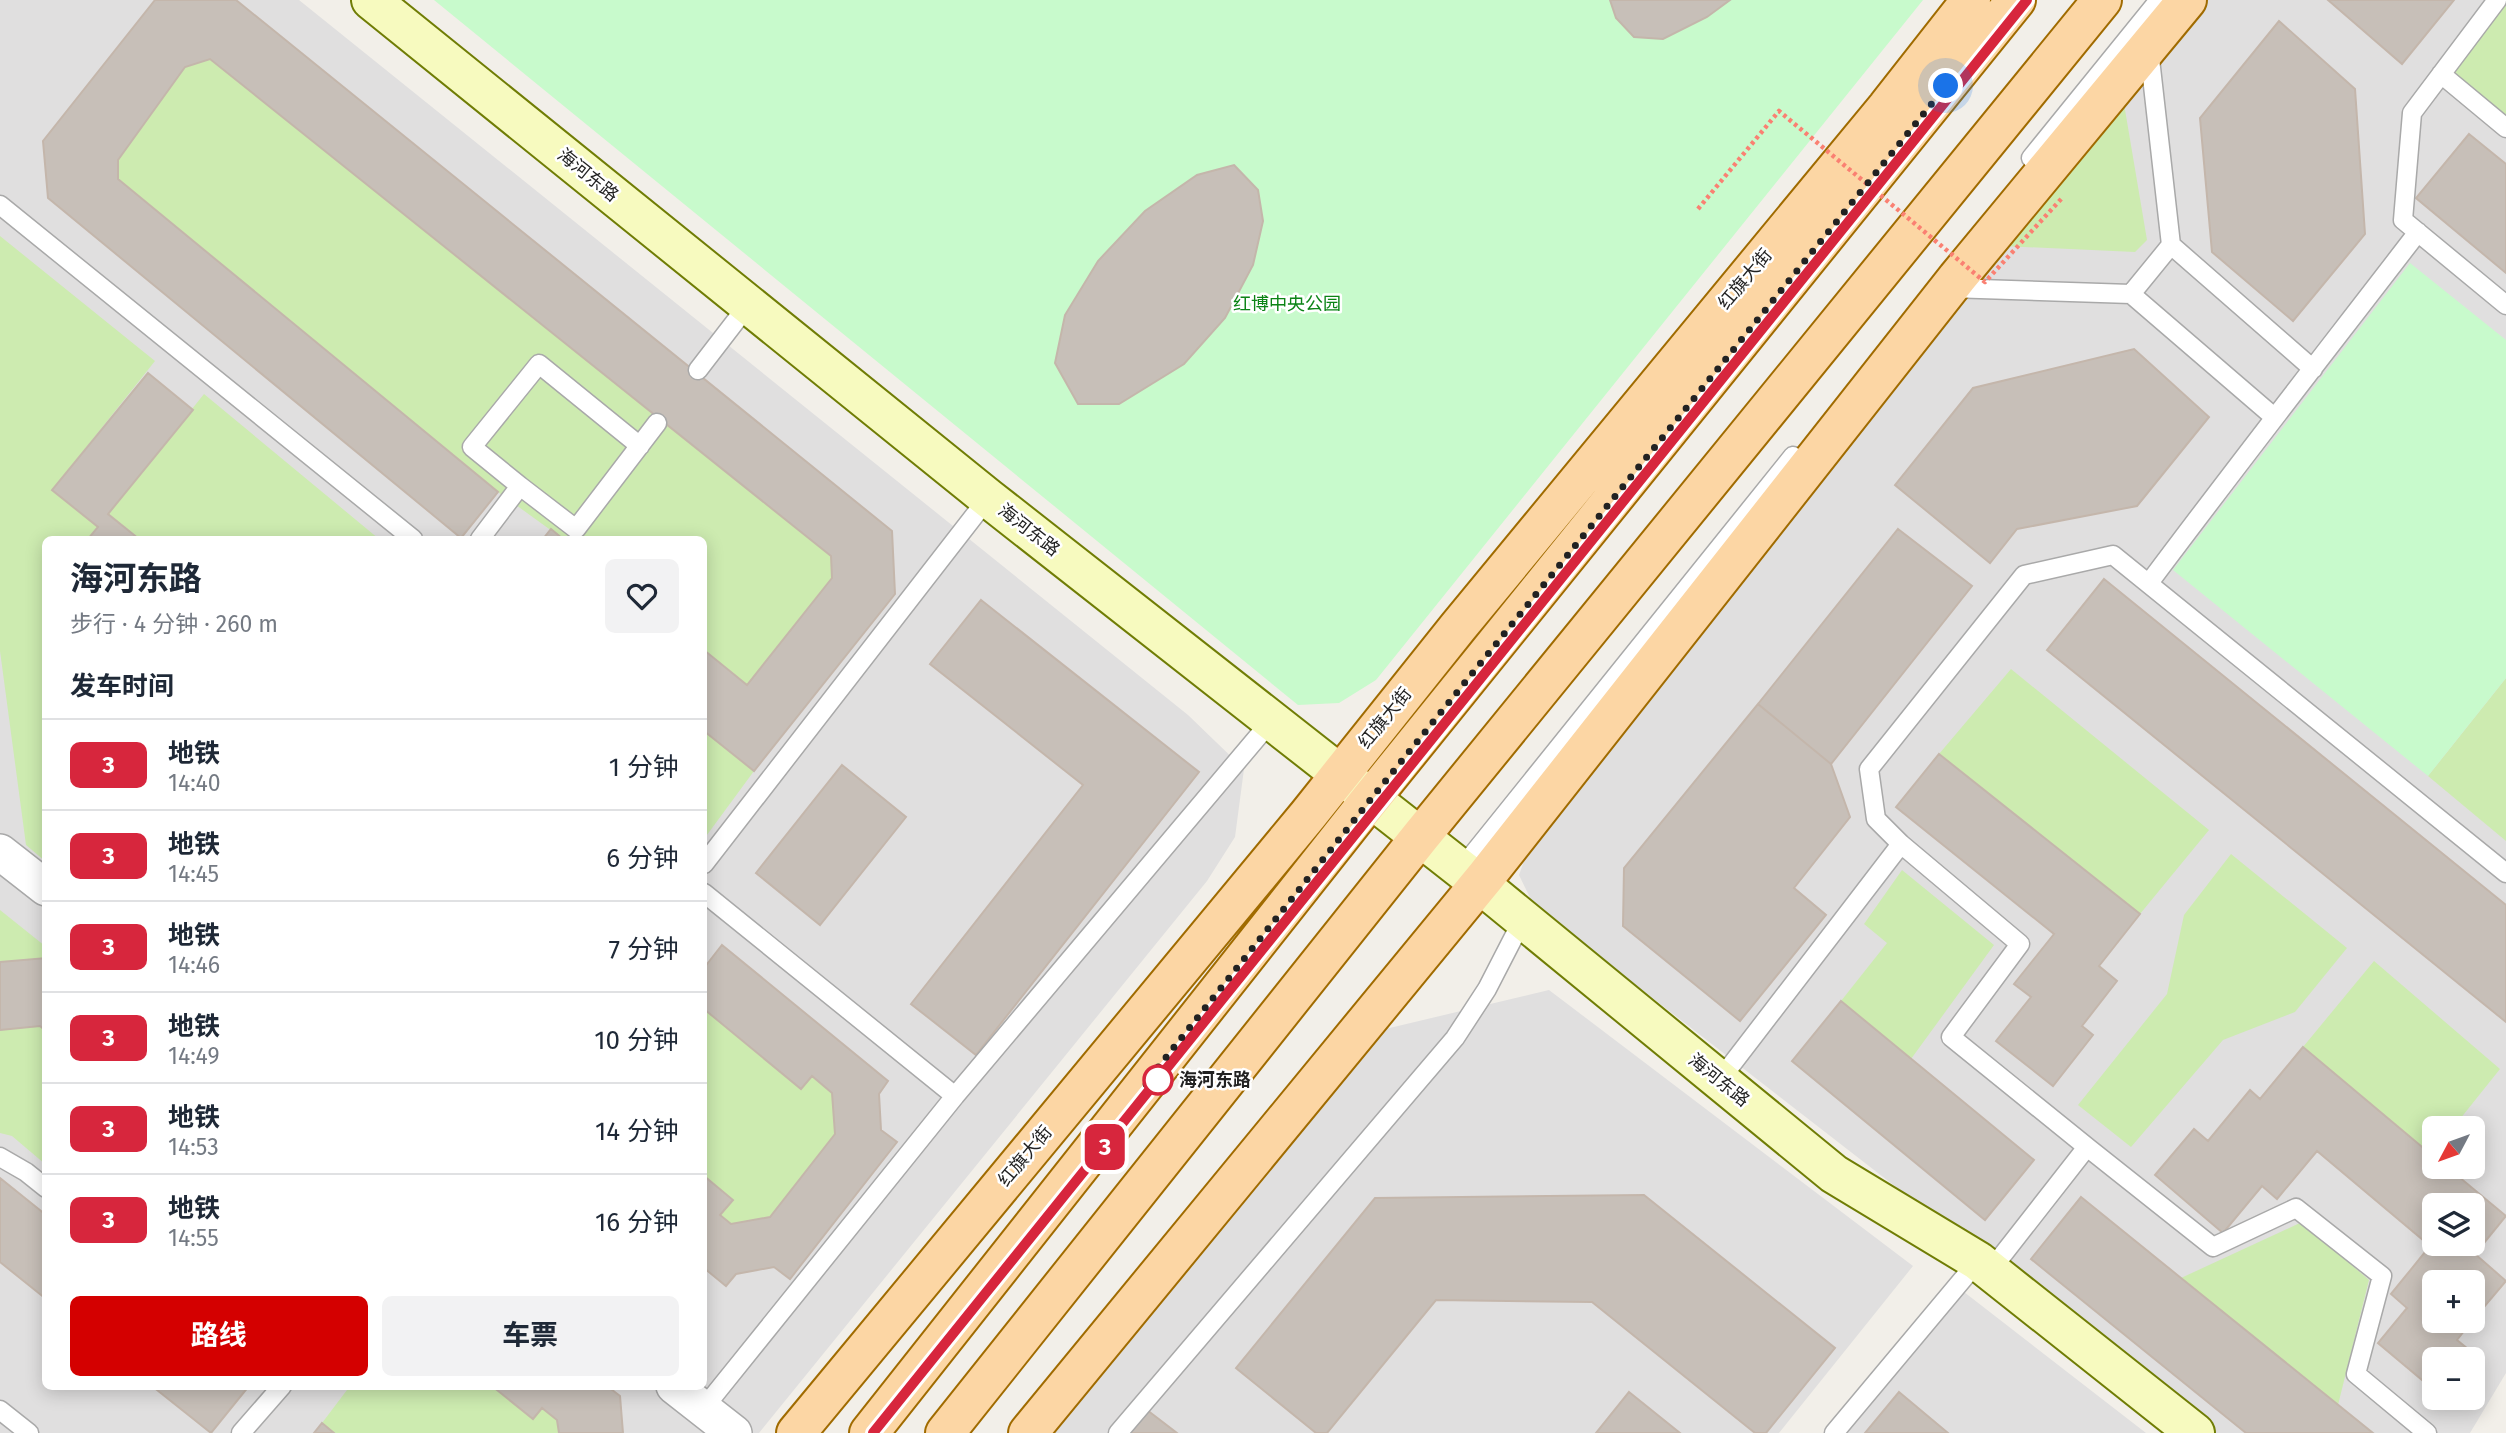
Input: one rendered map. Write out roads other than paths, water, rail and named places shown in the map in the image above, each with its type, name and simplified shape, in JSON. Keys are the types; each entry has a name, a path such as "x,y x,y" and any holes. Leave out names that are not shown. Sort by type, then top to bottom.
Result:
{"main road":[{"name":"红旗大街","path":"796,1433 1887,107 1971,0"},
{"name":"红旗大街","path":"869,1433 1371,799 2016,0"},
{"path":"945,1433 1420,837 2102,0"},
{"path":"1028,1433 1938,288 2147,32 2187,0"}],"street":[{"name":"海河东路","path":"371,0 988,498 1470,876 1834,1174 1984,1266 2195,1433"},
{"path":"0,852 42,885"},
{"path":"679,1390 734,1433"}],"lane":[{"path":"2023,169 2147,32 2158,0"},
{"path":"2497,0 2412,113 2403,220 2506,305"},
{"path":"2147,32 2171,245 2313,369"},
{"path":"2441,74 2506,128"},
{"path":"0,205 409,536"},
{"path":"2149,583 2418,232"},
{"path":"1902,320 1938,288 1971,234"},
{"path":"2131,294 2171,245"},
{"path":"1938,288 2131,294 2274,417"},
{"path":"698,370 748,305"},
{"path":"640,446 539,364 472,447 576,528 640,446 657,424"},
{"path":"1470,876 1807,439"},
{"path":"482,536 520,486"},
{"path":"707,860 988,498"},
{"path":"2427,1433 2356,1374 2382,1276 2296,1208 2213,1247 1951,1037 2020,944 1901,844 1876,819 1869,769 2024,575 2113,555 2506,873"},
{"path":"704,1409 955,1096 1272,720"},
{"path":"1719,1081 1901,844"},
{"path":"707,895 955,1096"},
{"path":"1118,1433 1455,1038 1487,989 1523,919"},
{"path":"1833,1433 2087,1147"},
{"path":"0,1157 42,1185"},
{"path":"241,1433 279,1390"},
{"path":"0,1410 29,1433"}],"metro line":[{"name":"3","path":"873,1433 2027,0"}],"place":[{"name":"海河东路","path":"1158,1080"}],"park label":[{"name":"红博中央公园","path":"1287,304"}]}
